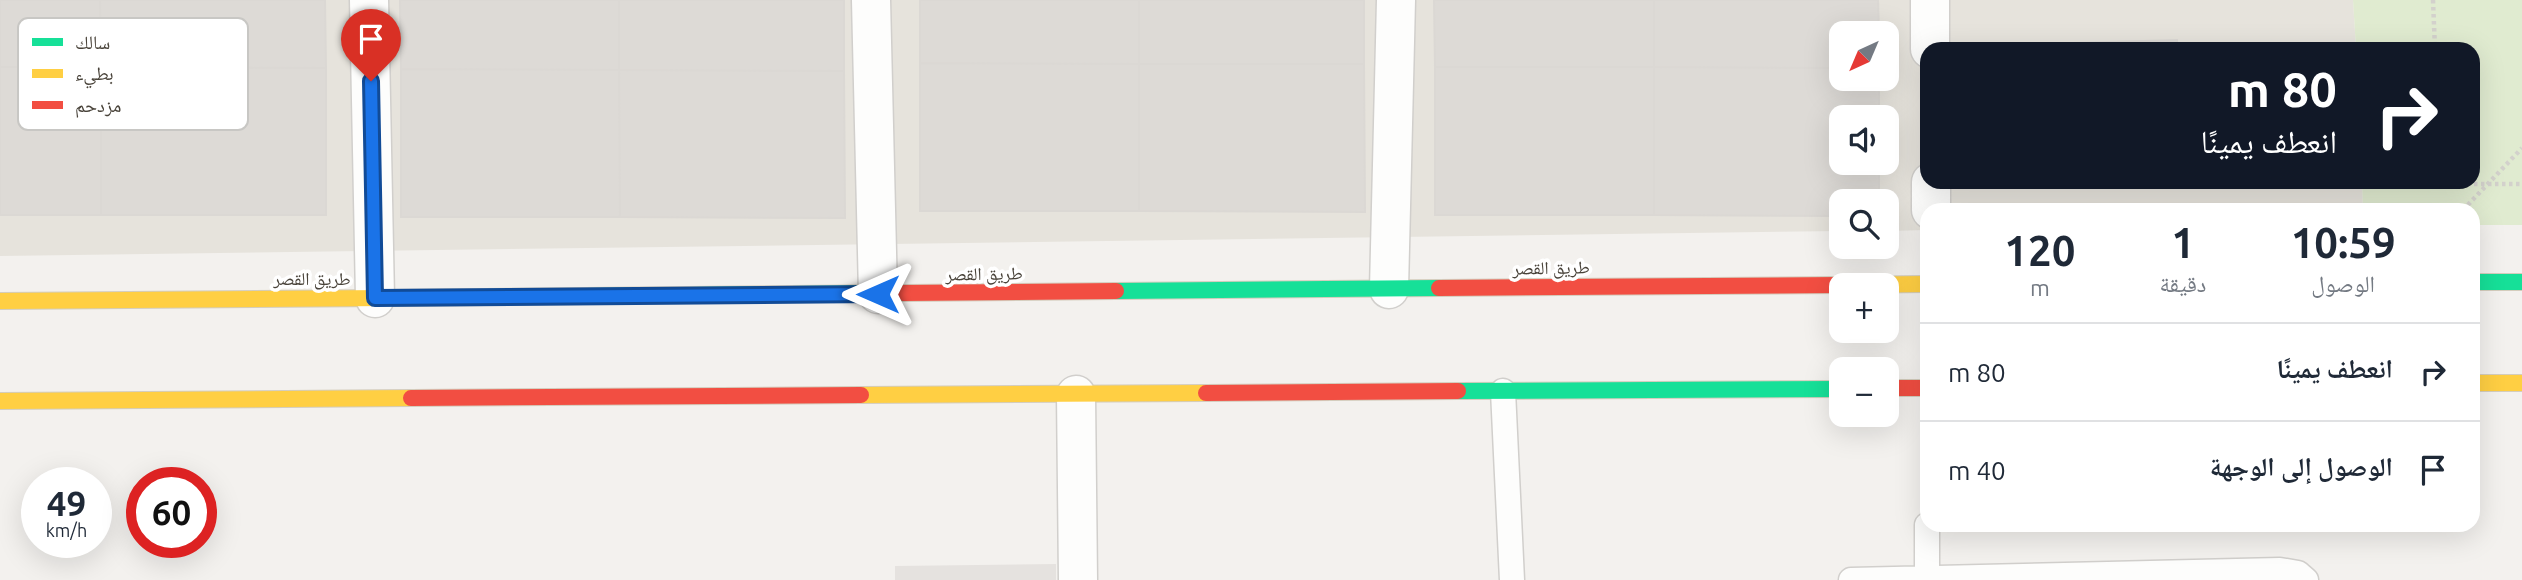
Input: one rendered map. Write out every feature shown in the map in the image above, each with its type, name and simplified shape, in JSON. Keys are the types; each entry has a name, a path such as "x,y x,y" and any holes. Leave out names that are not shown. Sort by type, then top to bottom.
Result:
{"main road":[{"path":"2480,282 2522,282"},
{"name":"طريق القصر","path":"0,301 1920,284"},
{"path":"2480,383 2522,383"},
{"path":"1899,388 1920,388"},
{"path":"0,401 1829,389"}],"street":[{"path":"369,0 375,298"},
{"path":"871,0 878,294"},
{"path":"1389,289 1396,0"},
{"path":"1930,0 1930,42"},
{"path":"1076,395 1078,580"}],"lane":[{"path":"1503,391 1512,580"},
{"path":"1927,532 1927,578"},
{"path":"1851,580 2280,570 2298,573 2306,580"}],"path":[{"path":"2433,0 2435,42"},
{"path":"2470,203 2522,148"},
{"path":"2480,184 2522,184"}],"shaded area":[{"path":"0,0 2353,0 2356,42 1920,42 1920,189 2362,189 2363,203 1920,203 1920,230 1899,231 1899,189 1829,189 1829,231 0,256"},
{"path":"1056,564 1056,580 895,580 895,566"}],"green space":[{"path":"2353,0 2522,0 2522,225 2480,225 2480,203 2363,203 2362,189 2480,189 2480,42 2356,42"}],"building":[{"path":"0,0 100,0 100,18 18,18 18,67 0,67"},
{"path":"100,0 325,0 326,68 248,68 248,18 100,18"},
{"path":"400,0 619,0 619,70 401,69"},
{"path":"619,0 844,0 844,71 619,70"},
{"path":"920,0 1139,0 1139,64 920,63"},
{"path":"1139,0 1364,0 1364,64 1139,64"},
{"path":"1434,0 1654,0 1654,67 1435,67"},
{"path":"1654,0 1878,0 1879,21 1829,21 1829,68 1654,67"},
{"path":"2177,40 2177,42 2108,42"},
{"path":"920,63 1139,64 1139,211 920,211"},
{"path":"1139,64 1364,64 1365,212 1139,211"},
{"path":"0,67 18,67 18,130 101,130 101,215 0,215"},
{"path":"1435,67 1654,67 1654,215 1435,215"},
{"path":"1654,67 1829,68 1829,91 1879,91 1879,105 1829,105 1829,175 1879,175 1879,189 1829,189 1829,216 1654,215"},
{"path":"248,68 326,68 326,215 101,215 101,130 248,130"},
{"path":"401,69 619,70 620,217 401,217"},
{"path":"619,70 844,71 845,218 620,217"}],"traffic: fast":[{"path":"2480,282 2522,282"},
{"path":"1116,291 1439,288"},
{"path":"388,298 903,293"},
{"path":"1458,391 1829,389"}],"traffic: slow":[{"path":"1899,284 1920,284"},
{"path":"0,301 388,298"},
{"path":"2480,383 2522,383"},
{"path":"861,395 1206,393"},
{"path":"0,401 411,398"}],"traffic: jam":[{"path":"1439,288 1829,285"},
{"path":"903,293 1116,291"},
{"path":"1899,388 1920,388"},
{"path":"1206,393 1458,391"},
{"path":"411,398 861,395"}],"route":[{"path":"371,81 375,298 878,294"}]}
